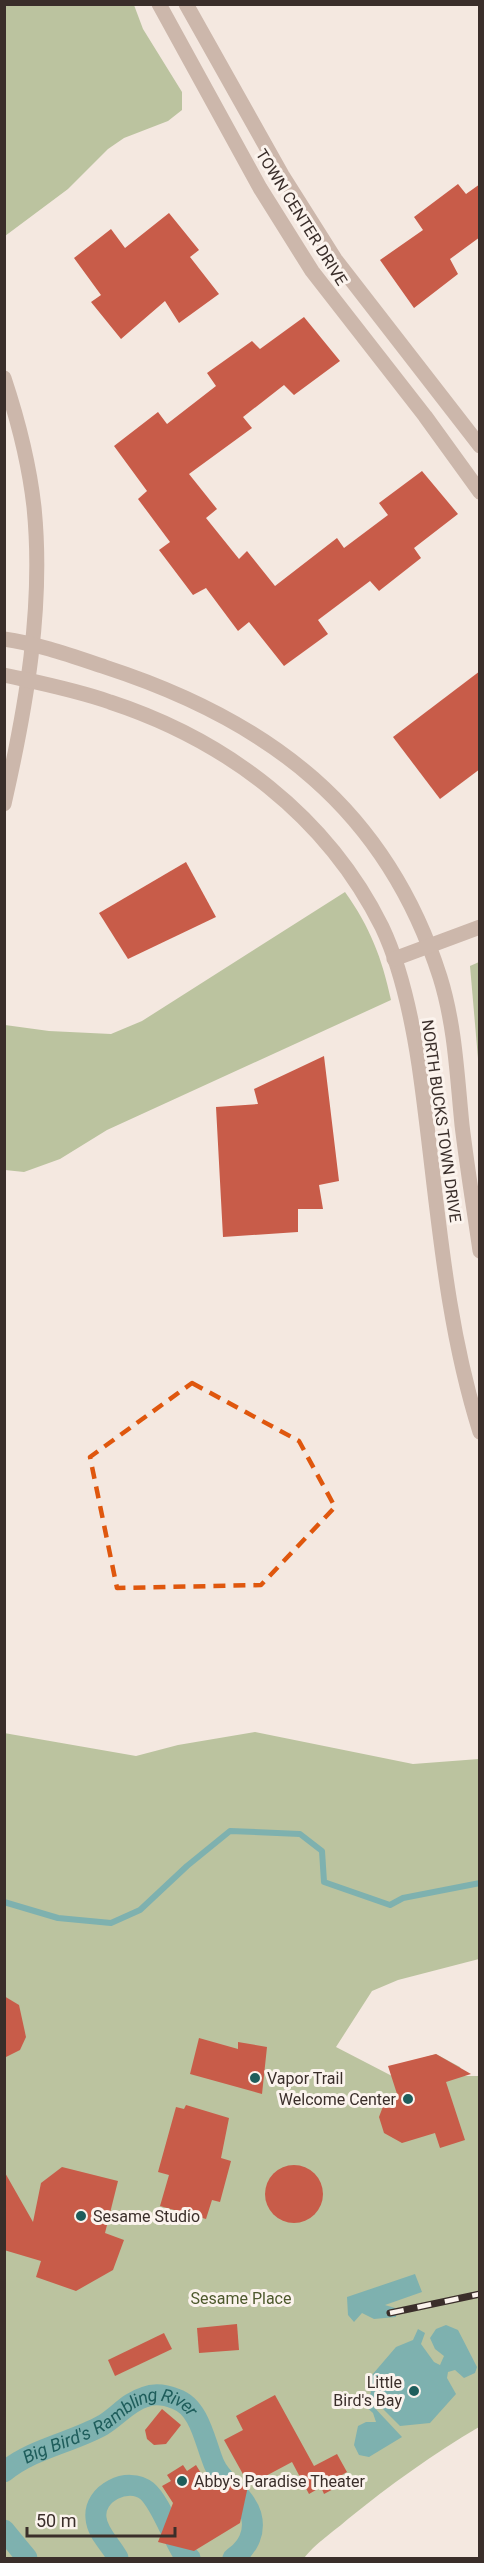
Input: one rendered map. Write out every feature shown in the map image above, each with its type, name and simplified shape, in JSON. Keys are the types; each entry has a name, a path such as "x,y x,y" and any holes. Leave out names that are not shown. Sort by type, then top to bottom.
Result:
{"street":[{"name":"TOWN CENTER DRIVE","path":"159,4 260,188 312,272 425,416 480,492"},
{"name":"TOWN CENTER DRIVE","path":"186,4 270,155 326,245 480,446"},
{"path":"4,378 18,421 34,507 36,543 28,681 20,738 4,804"},
{"name":"NORTH BUCKS TOWN DRIVE","path":"4,639 32,643 185,696 223,715 285,754 326,788 368,837 398,882 428,946 440,978 453,1040 480,1251"},
{"name":"NORTH BUCKS TOWN DRIVE","path":"4,675 101,699 156,719 203,741 259,777 284,797 332,849 366,898 382,928 407,1002 419,1064 453,1328 480,1432"},
{"path":"394,959 480,927"}],"highlighted area":[{"path":"192,1383 299,1441 335,1507 261,1585 117,1588 90,1457"}],"green space":[{"path":"5,4 134,5 143,29 182,92 182,110 168,121 124,138 108,149 68,189 5,236"},
{"path":"345,892 374,943 384,970 391,1000 107,1130 60,1159 24,1172 5,1170 5,1025 49,1031 111,1034 142,1021"},
{"path":"479,962 479,1070 470,966"},
{"name":"Sesame Place","path":"255,1732 413,1764 479,1759 479,1959 398,1980 372,1991 336,2047 392,2076 409,2062 436,2054 460,2067 464,2076 479,2076 479,2427 428,2459 380,2494 319,2542 304,2558 5,2558 4,1733 136,1756 178,1745"}],"water":[{"path":"415,2274 422,2292 385,2305 395,2308 396,2317 374,2319 362,2313 354,2322 348,2315 347,2297"},
{"name":"Little Bird's Bay","path":"446,2325 458,2330 477,2367 475,2373 464,2378 455,2370 448,2372 447,2378 456,2394 430,2423 400,2426 374,2400 372,2405 402,2437 369,2457 359,2455 354,2445 358,2426 366,2422 376,2422 373,2413 365,2406 371,2392 366,2382 396,2347 413,2340 418,2329 425,2333 421,2344 434,2362 440,2365 444,2356 435,2349 430,2338 436,2329"}],"building":[{"path":"458,184 466,194 480,184 480,237 450,259 458,274 414,308 380,260 423,230 414,217"},
{"path":"169,213 199,250 190,257 219,294 179,323 165,301 121,339 91,302 101,295 74,258 111,229 125,248"},
{"path":"304,317 340,361 294,395 284,385 243,417 252,428 189,474 217,509 206,518 239,559 247,551 275,586 337,538 344,548 388,515 379,503 422,471 458,514 414,548 421,558 379,591 370,581 318,620 328,634 284,666 249,622 238,631 206,588 193,595 159,550 170,542 138,499 147,491 114,446 158,412 167,424 216,386 207,373 252,341 260,349"},
{"path":"480,671 480,769 440,799 393,737"},
{"path":"186,862 216,917 128,959 99,913"},
{"path":"324,1056 339,1181 319,1185 323,1209 298,1209 298,1232 223,1237 216,1107 258,1104 254,1089"},
{"path":"4,1996 19,2005 26,2037 20,2050 4,2058"},
{"path":"199,2038 238,2049 238,2042 267,2047 262,2094 190,2074"},
{"name":"Welcome Center","path":"436,2054 471,2074 446,2082 465,2140 440,2148 435,2133 402,2143 384,2133 379,2117 385,2101 398,2097 388,2066"},
{"path":"186,2105 229,2118 221,2158 231,2161 220,2202 212,2200 206,2219 160,2206 169,2175 158,2172 176,2107 184,2109"},
{"path":"294,2165 305,2167 318,2178 323,2194 321,2205 310,2218 294,2223 283,2221 270,2210 265,2194 267,2183 278,2170"},
{"path":"62,2167 118,2181 105,2233 124,2240 113,2270 76,2291 36,2277 41,2261 4,2250 4,2171 33,2222 41,2183"},
{"path":"237,2324 239,2350 199,2353 197,2328"},
{"path":"164,2333 172,2349 115,2376 108,2360"},
{"path":"275,2395 314,2466 337,2454 347,2472 335,2479 339,2486 324,2494 321,2487 309,2494 292,2462 249,2485 224,2440 243,2430 236,2416"},
{"path":"162,2409 181,2425 166,2444 154,2445 147,2439 145,2430"},
{"path":"183,2465 187,2471 196,2465 207,2483 248,2486 240,2523 194,2551 158,2542 173,2503 162,2486 171,2481 167,2475"}],"waterway":[{"path":"4,1902 58,1918 111,1923 140,1910 187,1866 230,1831 300,1834 322,1851 324,1882 390,1905 403,1898 480,1883"},
{"name":"Big Bird's Rambling River","path":"4,2472 27,2457 103,2425 139,2399 157,2395 176,2399 191,2410 214,2464 222,2477 244,2501 251,2515 252,2528 249,2540 233,2558"},
{"name":"Big Bird's Rambling River","path":"118,2558 99,2529 96,2518 97,2509 100,2501 113,2490 131,2485 147,2491 152,2496 182,2552 190,2558"},
{"name":"Big Bird's Rambling River","path":"4,2530 27,2558"}],"railway":[{"path":"390,2313 480,2294"}],"place":[{"name":"Vapor Trail","path":"255,2078"},
{"name":"Welcome Center","path":"408,2099"},
{"name":"Sesame Studio","path":"81,2216"},
{"name":"Little Bird's Bay","path":"414,2391"},
{"name":"Abby's Paradise Theater","path":"182,2481"}]}
